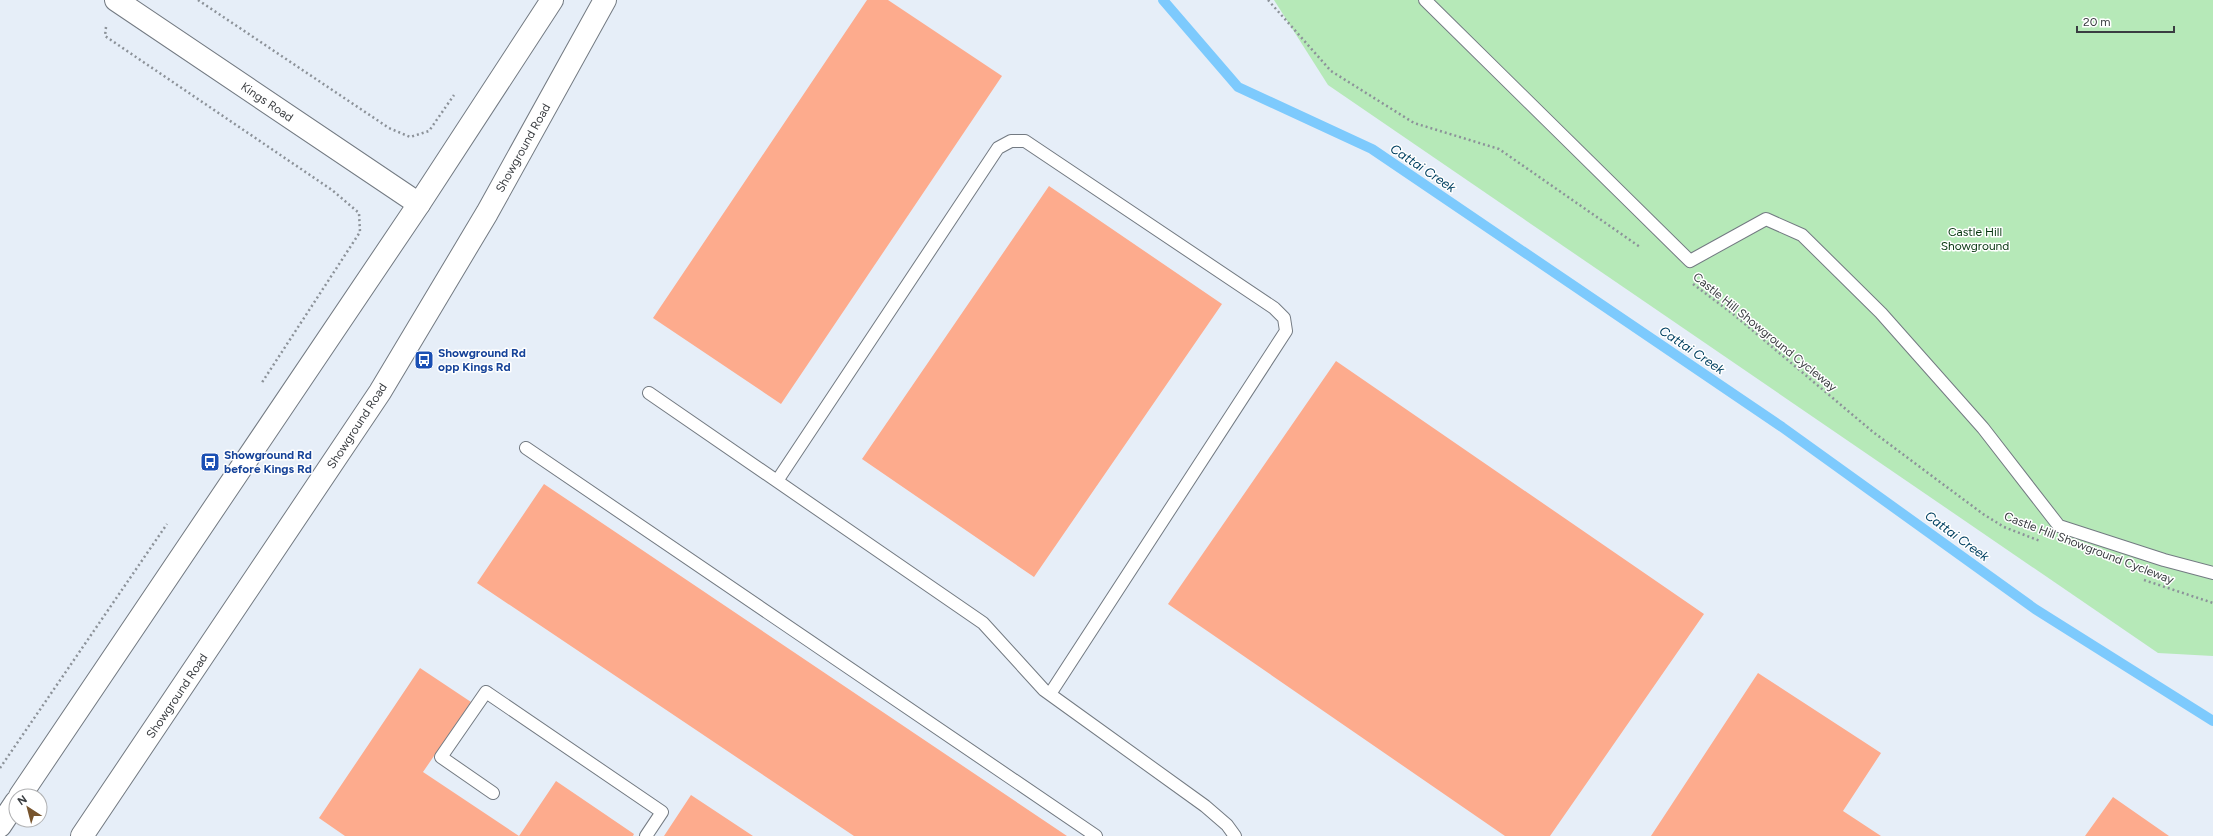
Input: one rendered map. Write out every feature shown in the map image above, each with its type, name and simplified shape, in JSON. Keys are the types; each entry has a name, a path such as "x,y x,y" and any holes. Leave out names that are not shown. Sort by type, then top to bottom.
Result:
{"main road":[{"name":"Kings Road","path":"116,0 419,204"},
{"path":"25,788 419,204 552,0"},
{"name":"Showground Road","path":"82,836 380,392 487,213 605,0"},
{"path":"0,826 8,814"}],"lane":[{"path":"1425,0 1690,261 1766,219 1802,235 1881,313 1978,422 2059,526 2164,560 2213,573"},
{"path":"777,481 998,148 1011,141 1026,141 1274,308 1284,318 1286,331 1050,694"},
{"path":"649,393 983,623 1035,682 1205,806 1227,826 1235,836"},
{"path":"526,448 1096,836"},
{"path":"493,793 441,757 486,692 662,812 646,836"}],"path":[{"path":"198,0 389,128 410,137 429,131 456,92"},
{"path":"1268,0 1331,71 1414,123 1499,149 1646,251"},
{"path":"106,22 105,36 332,190 359,213 360,232 258,390"},
{"name":"Castle Hill Showground Cycleway","path":"1690,282 1733,314 1873,432 1983,514 2004,528 2041,541"},
{"path":"0,768 171,518"},
{"name":"Castle Hill Showground Cycleway","path":"2143,580 2213,603"}],"green space":[{"name":"Castle Hill Showground","path":"1274,0 2213,0 2213,656 2158,653 1328,85"}],"building":[{"path":"867,0 888,0 1002,76 781,404 653,318"},
{"path":"1049,186 1222,304 1034,577 862,459"},
{"path":"1336,361 1704,614 1550,836 1505,836 1168,604"},
{"path":"544,484 1067,836 854,836 477,583"},
{"path":"420,668 471,702 423,772 519,836 345,836 319,818"},
{"path":"1758,673 1881,753 1843,811 1881,836 1651,836"},
{"path":"556,781 634,834 633,836 519,836"},
{"path":"691,795 753,836 664,836"},
{"path":"2113,797 2169,836 2085,836"}],"waterway":[{"name":"Cattai Creek","path":"1163,0 1238,87 1372,149 1782,427 2035,609 2213,721"}],"place":[{"name":"Showground Rd opp Kings Rd","path":"424,360"},
{"name":"Showground Rd before Kings Rd","path":"210,462"}]}
